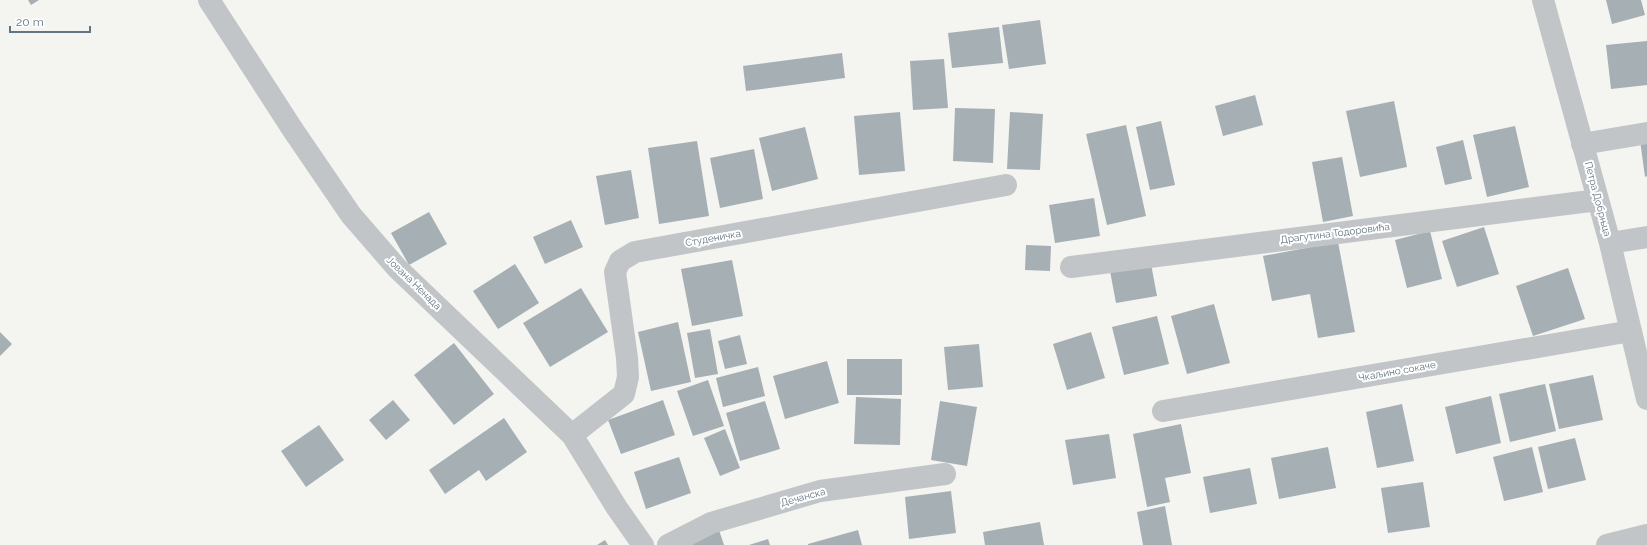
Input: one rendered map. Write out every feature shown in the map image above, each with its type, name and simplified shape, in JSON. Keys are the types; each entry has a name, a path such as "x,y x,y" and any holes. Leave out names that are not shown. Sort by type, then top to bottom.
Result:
{"street":[{"name":"Јована Ненада","path":"209,0 293,130 351,215 397,268 572,435 617,508 643,545"},
{"name":"Петра Добрњца","path":"1543,0 1610,243 1647,399"},
{"path":"1582,144 1647,133"},
{"name":"Студеничка","path":"572,435 624,394 628,377 627,358 615,272 620,261 635,252 1006,185"},
{"name":"Драгутина Тодоровића","path":"1071,267 1598,200"},
{"path":"1610,243 1647,237"},
{"name":"Чкаљино сокаче","path":"1163,411 1631,331"},
{"name":"Дечанска","path":"668,545 711,523 820,491 944,474"},
{"path":"1607,545 1647,535"}],"building":[{"path":"28,0 39,0 31,5"},
{"path":"1606,0 1641,0 1645,15 1612,24"},
{"path":"1040,20 1046,64 1009,69 1002,25"},
{"path":"999,27 1003,63 952,68 948,33"},
{"path":"1647,41 1647,85 1611,89 1606,45"},
{"path":"842,53 845,78 746,91 743,66"},
{"path":"944,59 948,108 913,110 910,61"},
{"path":"1255,95 1263,125 1223,136 1215,106"},
{"path":"1394,101 1407,167 1360,177 1346,111"},
{"path":"955,108 995,109 993,163 953,161"},
{"path":"900,112 905,171 859,175 854,116"},
{"path":"1010,112 1043,114 1040,170 1007,169"},
{"path":"1161,121 1175,185 1150,190 1136,127"},
{"path":"1126,125 1146,216 1107,225 1086,134"},
{"path":"1515,126 1529,187 1487,197 1473,135"},
{"path":"805,127 818,179 772,191 759,138"},
{"path":"1647,139 1647,176 1645,177 1640,140"},
{"path":"1463,140 1472,179 1445,185 1436,147"},
{"path":"697,141 709,216 659,224 648,148"},
{"path":"754,149 763,199 720,208 710,158"},
{"path":"1342,157 1353,216 1323,222 1312,162"},
{"path":"631,170 639,218 605,225 596,176"},
{"path":"1094,198 1100,236 1055,243 1049,205"},
{"path":"429,212 447,244 409,265 391,233"},
{"path":"571,220 583,247 545,264 533,237"},
{"path":"1484,227 1499,274 1457,287 1442,241"},
{"path":"1430,231 1442,279 1407,288 1395,240"},
{"path":"1338,242 1355,332 1318,338 1310,294 1272,301 1263,256"},
{"path":"1026,245 1051,246 1050,271 1025,270"},
{"path":"732,260 743,316 692,326 681,269"},
{"path":"515,264 539,303 498,329 473,291"},
{"path":"1151,264 1157,296 1116,303 1110,271"},
{"path":"1568,268 1585,319 1533,336 1516,286"},
{"path":"581,288 608,332 550,367 523,323"},
{"path":"1214,304 1230,363 1187,374 1171,316"},
{"path":"1157,316 1169,364 1124,375 1112,327"},
{"path":"678,322 691,382 651,391 638,332"},
{"path":"710,329 718,374 695,378 687,333"},
{"path":"0,332 12,344 0,356"},
{"path":"1091,332 1105,378 1067,390 1053,344"},
{"path":"740,335 747,364 725,369 718,341"},
{"path":"454,343 494,394 454,425 414,375"},
{"path":"979,344 983,387 948,390 944,347"},
{"path":"847,359 902,359 902,395 847,395"},
{"path":"827,361 839,403 785,419 773,376"},
{"path":"758,367 765,396 723,407 716,378"},
{"path":"1593,375 1603,420 1559,429 1549,384"},
{"path":"708,380 724,426 693,436 677,391"},
{"path":"1545,384 1556,431 1510,442 1499,394"},
{"path":"1491,396 1501,443 1456,454 1445,407"},
{"path":"856,397 901,399 900,445 854,444"},
{"path":"393,400 410,420 386,440 369,420"},
{"path":"663,400 675,435 621,454 608,420"},
{"path":"765,401 780,449 740,461 726,413"},
{"path":"940,401 977,407 967,466 931,460"},
{"path":"1402,404 1414,461 1377,468 1366,412"},
{"path":"504,418 527,452 486,481 479,470 445,494 429,470"},
{"path":"1181,424 1191,473 1165,478 1170,502 1147,507 1133,434"},
{"path":"319,425 344,460 306,487 281,451"},
{"path":"725,429 740,468 720,476 704,438"},
{"path":"1109,434 1116,478 1073,485 1065,440"},
{"path":"1575,438 1586,480 1548,489 1538,447"},
{"path":"1328,447 1336,488 1279,499 1271,458"},
{"path":"1532,447 1543,492 1504,501 1493,457"},
{"path":"679,457 691,493 646,509 634,472"},
{"path":"1250,468 1257,504 1210,513 1203,477"},
{"path":"1423,482 1430,527 1388,533 1381,488"},
{"path":"951,491 956,533 909,539 905,497"},
{"path":"1165,506 1172,545 1143,545 1137,512"},
{"path":"1040,522 1044,545 985,545 983,532"},
{"path":"719,530 724,545 676,545"},
{"path":"858,530 862,545 808,545 808,544"},
{"path":"768,539 770,545 749,545"},
{"path":"605,540 608,545 597,545"}]}
